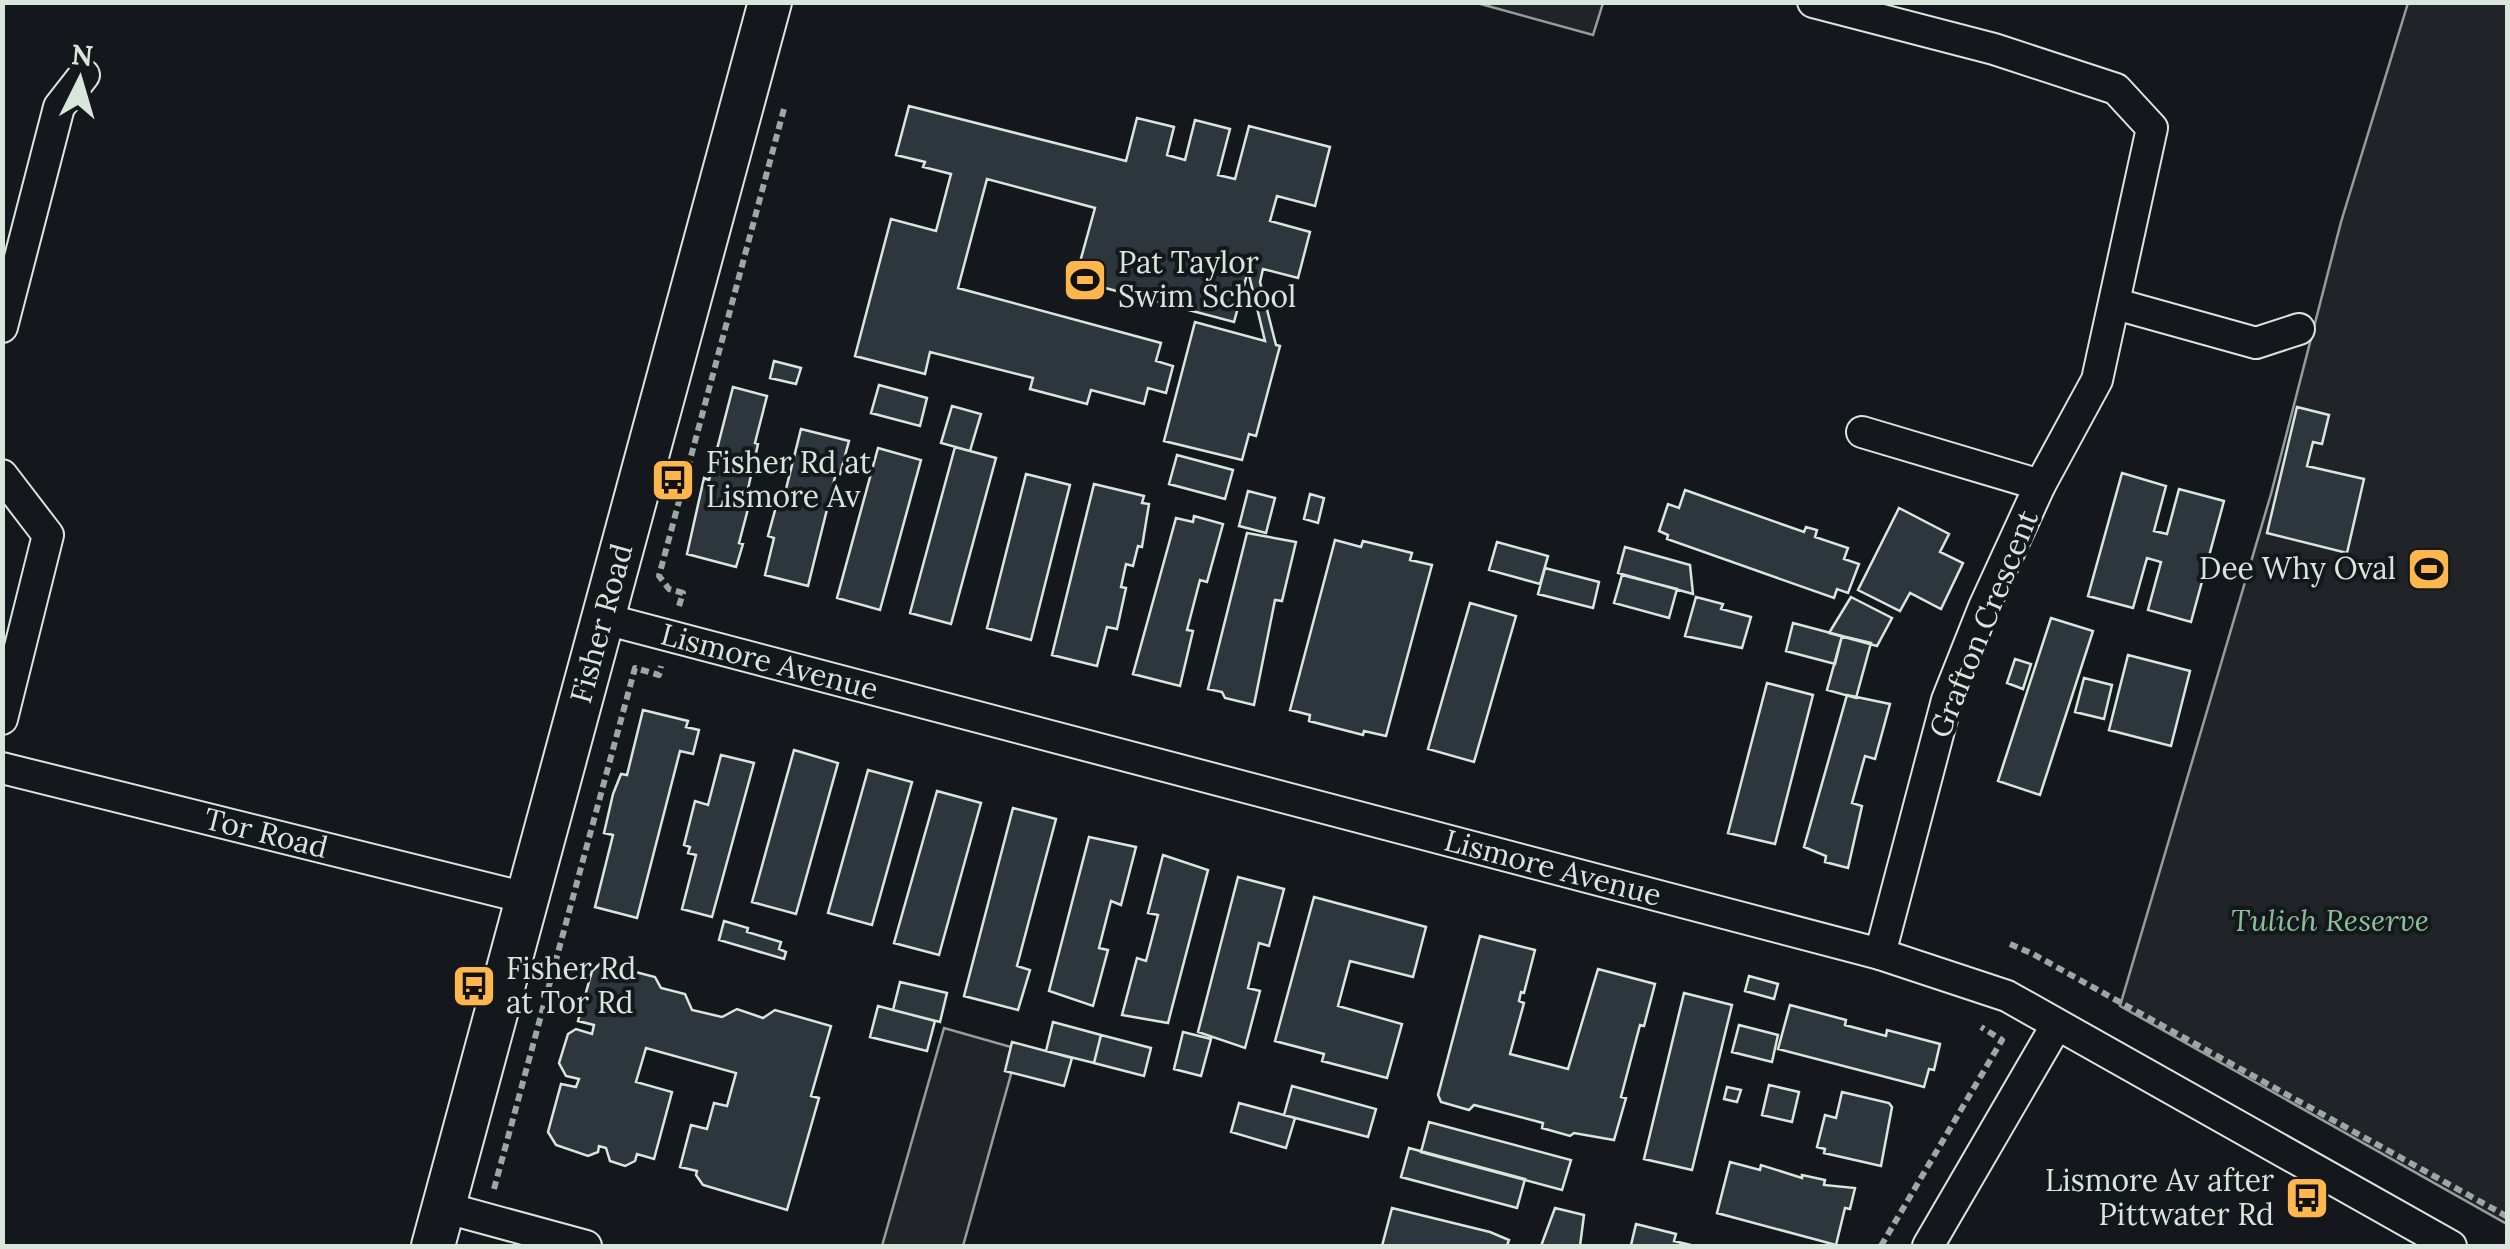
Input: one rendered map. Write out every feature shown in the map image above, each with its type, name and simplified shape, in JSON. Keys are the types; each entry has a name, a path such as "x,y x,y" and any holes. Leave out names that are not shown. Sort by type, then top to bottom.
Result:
{"main road":[{"name":"Fisher Road","path":"438,1227 770,2"}],"street":[{"name":"Grafton Crescent","path":"1813,2 1994,49 2116,90 2152,128 2116,304 2096,380 2040,486 1984,607 1947,700 1880,954"},
{"path":"2,327 59,106 84,75"},
{"path":"2116,304 2256,343 2299,330"},
{"path":"1862,432 2040,486"},
{"path":"2,475 48,534 2,719"},
{"name":"Lismore Avenue","path":"605,619 1880,954 2007,996 2451,1246"},
{"name":"Tor Road","path":"2,768 530,899"},
{"path":"1928,1246 2056,1026"},
{"path":"438,1227 485,1220 586,1246"}],"path":[{"path":"683,594 669,590 659,576 787,98"},
{"path":"485,1220 635,668 658,675"},
{"path":"2010,944 2508,1217"},
{"path":"1881,1246 2002,1040 1981,1027"}],"green space":[{"path":"1602,2 1603,3 1593,35 1477,3"},
{"name":"Tulich Reserve","path":"2408,3 2507,3 2507,1224 2120,1006 2271,494 2341,222"},
{"path":"944,1028 1018,1049 963,1246 882,1246"}],"building":[{"path":"909,106 1126,161 1137,118 1174,127 1167,155 1185,160 1195,120 1230,129 1218,175 1235,179 1249,126 1330,147 1315,206 1277,196 1270,221 1310,232 1298,278 1263,269 1260,282 1276,345 1280,346 1256,436 1249,434 1242,460 1164,441 1195,322 1265,341 1248,271 1234,322 1075,280 1095,208 987,179 958,288 1161,343 1156,361 1173,366 1166,393 1148,388 1144,404 1091,390 1087,404 1030,389 1033,378 930,352 925,374 855,356 891,219 936,231 951,174 896,155"},
{"path":"774,361 801,368 796,384 770,378"},
{"path":"879,385 927,398 920,426 871,413"},
{"path":"733,387 767,396 755,443 758,444 748,489 753,490 736,567 687,554 704,478 709,480"},
{"path":"952,406 981,414 970,451 941,443"},
{"path":"2297,407 2329,415 2322,444 2313,442 2307,466 2364,479 2347,553 2267,533"},
{"path":"801,429 849,441 840,474 836,473 808,586 765,575 774,538 768,536 777,503 782,505"},
{"path":"955,447 996,458 951,624 910,613"},
{"path":"878,448 921,460 880,610 837,598"},
{"path":"1177,455 1233,470 1225,499 1169,484"},
{"path":"2122,473 2166,486 2154,531 2167,534 2179,489 2224,501 2191,622 2148,610 2161,562 2147,558 2133,608 2088,596"},
{"path":"1026,474 1070,485 1031,640 987,628"},
{"path":"1094,484 1144,496 1142,503 1149,504 1142,547 1138,546 1133,566 1126,564 1121,587 1126,588 1117,629 1107,627 1097,666 1052,655"},
{"path":"1685,490 1804,532 1806,527 1817,530 1815,537 1848,548 1844,559 1859,564 1848,593 1837,589 1834,598 1667,539 1668,535 1659,531 1668,504 1679,508"},
{"path":"1248,491 1275,498 1266,533 1239,526"},
{"path":"1310,494 1324,498 1318,523 1304,519"},
{"path":"1899,508 1949,534 1940,552 1963,563 1941,609 1910,593 1900,611 1858,590"},
{"path":"1194,516 1223,524 1207,582 1200,580 1187,630 1193,631 1180,686 1133,674 1176,518 1193,522"},
{"path":"1247,533 1296,542 1282,601 1275,600 1254,705 1208,689"},
{"path":"1335,540 1361,547 1363,541 1412,553 1410,560 1432,565 1386,736 1364,731 1363,735 1309,721 1310,715 1290,710"},
{"path":"1497,542 1548,556 1540,584 1489,570"},
{"path":"1625,547 1690,565 1693,594 1618,573"},
{"path":"1545,568 1599,582 1593,608 1538,594"},
{"path":"1622,575 1677,589 1669,618 1614,603"},
{"path":"1696,597 1751,617 1742,648 1685,636"},
{"path":"1851,597 1892,618 1877,646 1829,633"},
{"path":"1470,603 1516,616 1474,762 1428,749"},
{"path":"2051,618 2093,631 2040,795 1998,781"},
{"path":"1793,623 1842,636 1835,664 1786,651"},
{"path":"1842,636 1871,643 1856,698 1827,690"},
{"path":"2128,655 2190,671 2171,746 2109,730"},
{"path":"2015,659 2031,664 2023,689 2007,683"},
{"path":"2084,678 2112,685 2104,719 2075,712"},
{"path":"1767,683 1813,695 1775,844 1728,833"},
{"path":"1847,695 1890,704 1875,759 1865,756 1852,803 1862,806 1848,868 1825,862 1826,856 1804,847"},
{"path":"643,710 688,721 686,727 699,730 693,754 680,751 637,918 595,907 613,835 604,833 613,794 621,774 627,775"},
{"path":"794,750 838,763 796,914 752,902"},
{"path":"721,755 754,763 712,917 682,909 696,855 688,853 690,847 684,845 695,801 708,805"},
{"path":"868,770 912,782 872,925 828,913"},
{"path":"937,791 981,803 939,955 894,943"},
{"path":"1013,808 1056,819 1017,966 1030,970 1018,1010 964,996"},
{"path":"1089,837 1136,847 1121,905 1111,901 1099,948 1108,950 1093,1006 1049,991"},
{"path":"1163,855 1208,870 1168,1023 1122,1015 1137,958 1146,961 1158,915 1148,913"},
{"path":"1238,877 1284,889 1269,946 1259,943 1248,988 1260,991 1245,1048 1198,1032"},
{"path":"1314,897 1426,927 1413,977 1350,961 1338,1006 1402,1024 1387,1078 1322,1061 1324,1054 1275,1041"},
{"path":"724,921 781,942 779,949 786,952 784,959 719,940"},
{"path":"1480,936 1535,950 1524,993 1521,992 1519,1001 1524,1003 1510,1054 1568,1069 1598,969 1655,984 1621,1097 1626,1098 1614,1140 1574,1133 1570,1136 1542,1128 1543,1123 1474,1105 1469,1110 1441,1102 1438,1095"},
{"path":"601,963 655,977 661,988 685,994 692,1010 722,1017 737,1009 763,1018 775,1010 831,1026 811,1096 819,1098 787,1210 703,1185 697,1171 680,1167 691,1125 707,1129 714,1103 727,1106 736,1073 646,1048 636,1082 672,1092 654,1159 637,1154 635,1161 625,1166 610,1161 606,1148 599,1146 598,1152 588,1156 556,1145 548,1132 561,1084 576,1087 579,1079 566,1076 559,1063 568,1034 576,1029 592,1034 594,1025 578,1021 592,971"},
{"path":"1749,976 1778,984 1774,999 1745,991"},
{"path":"900,982 947,993 940,1022 893,1010"},
{"path":"1684,993 1732,1005 1692,1170 1644,1159"},
{"path":"1790,1005 1886,1036 1887,1030 1940,1044 1934,1070 1929,1069 1924,1087 1778,1049"},
{"path":"878,1006 935,1021 927,1051 870,1037"},
{"path":"1053,1022 1101,1035 1094,1063 1046,1051"},
{"path":"1739,1025 1778,1035 1772,1062 1732,1052"},
{"path":"1183,1032 1211,1039 1201,1076 1174,1069"},
{"path":"1101,1035 1151,1048 1144,1076 1094,1063"},
{"path":"1012,1042 1072,1058 1064,1086 1005,1071"},
{"path":"1769,1085 1799,1092 1792,1122 1762,1115"},
{"path":"1292,1086 1376,1109 1368,1137 1284,1115"},
{"path":"1727,1087 1741,1090 1737,1102 1724,1099"},
{"path":"1842,1092 1892,1107 1881,1166 1824,1153 1825,1149 1817,1147 1825,1115 1836,1118"},
{"path":"1239,1103 1295,1118 1286,1148 1231,1132"},
{"path":"1429,1122 1571,1160 1562,1190 1421,1152"},
{"path":"1409,1148 1525,1179 1517,1208 1401,1177"},
{"path":"1730,1162 1825,1180 1824,1185 1855,1188 1850,1209 1845,1208 1836,1245 1717,1213"},
{"path":"1392,1208 1509,1240 1507,1246 1382,1246"},
{"path":"1555,1208 1584,1215 1580,1246 1541,1246"},
{"path":"1636,1224 1676,1234 1674,1241 1695,1246 1626,1246 1631,1245"}],"place":[{"name":"Pat Taylor Swim School","path":"1085,280"},
{"name":"Fisher Rd at Lismore Av","path":"673,480"},
{"name":"Dee Why Oval","path":"2429,569"},
{"name":"Fisher Rd at Tor Rd","path":"474,986"},
{"name":"Lismore Av after Pittwater Rd","path":"2307,1198"}]}
